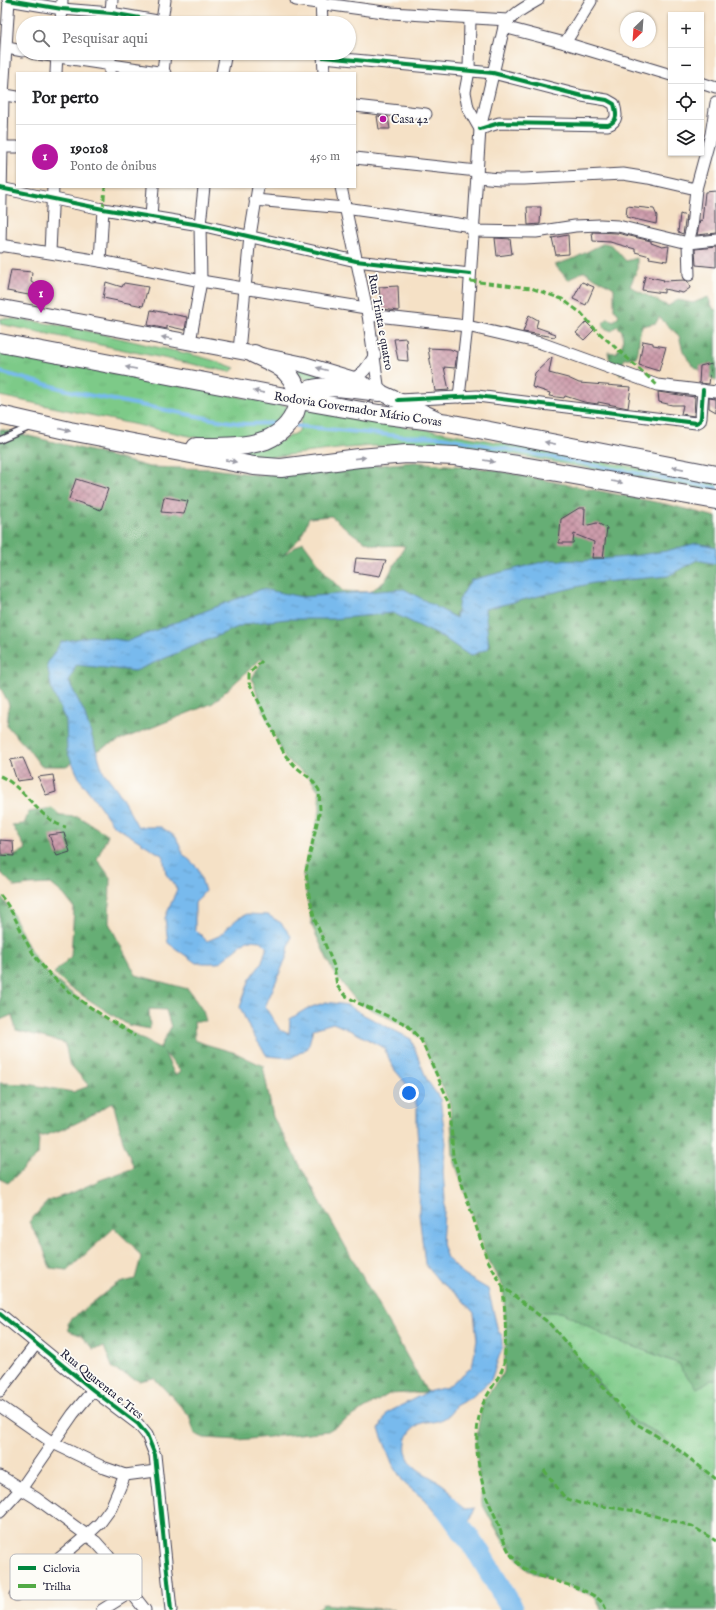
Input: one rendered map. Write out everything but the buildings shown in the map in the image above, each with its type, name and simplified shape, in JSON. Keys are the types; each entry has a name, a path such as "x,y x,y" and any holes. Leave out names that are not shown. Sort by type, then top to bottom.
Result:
{"highway":[{"name":"Rodovia Governador Mário Covas","path":"0,343 297,400 379,414 448,423 716,475"},
{"path":"165,448 242,446 265,440 282,431 288,425 295,415 297,400 295,385 285,371 247,352"},
{"path":"297,400 304,392 319,388 348,388 379,392"},
{"path":"0,415 254,466 281,468 359,458 407,454 454,456 525,466 716,500"}],"main road":[{"path":"0,307 247,352 302,364 352,379 448,423"}],"street":[{"path":"104,16 62,4 9,0 1,94 0,245 100,261 367,312 467,326 541,343 657,385 716,392"},
{"path":"111,16 112,0"},
{"path":"165,0 165,16"},
{"path":"296,0 322,2 391,13 470,18 506,24 668,74"},
{"path":"459,397 467,326 480,128 506,24 514,14 538,0"},
{"path":"565,43 591,1"},
{"path":"322,2 322,16"},
{"path":"61,16 62,4"},
{"path":"470,18 469,70 465,92 468,108 480,128"},
{"path":"4,46 16,49"},
{"path":"356,58 493,73 582,96 607,100 614,104 616,119 614,122 602,125 499,123 480,128"},
{"path":"56,72 57,60"},
{"path":"76,60 110,69 150,72"},
{"path":"164,72 165,60"},
{"path":"222,72 225,60"},
{"path":"323,60 324,72"},
{"path":"704,84 716,88"},
{"path":"1,94 16,97"},
{"path":"689,275 688,243 692,227 696,189 711,134 716,103"},
{"path":"356,106 426,114"},
{"path":"1,140 16,148"},
{"path":"356,158 477,174 500,179 623,174 696,189"},
{"path":"1,188 53,200 151,218 200,225 250,236 284,246 356,261 470,274"},
{"path":"50,252 53,188"},
{"path":"151,218 153,188"},
{"path":"190,342 201,281 200,225 204,188"},
{"path":"247,352 245,289 250,236 258,188"},
{"name":"Rua Trinta e quatro","path":"341,188 375,355 379,392"},
{"path":"255,200 345,208 464,225 474,231 536,232 575,226 606,225 631,228 688,243 716,240"},
{"path":"100,261 103,209"},
{"path":"352,379 360,376 365,371 375,355"},
{"path":"398,400 477,396 696,423 700,421 701,417 703,390"},
{"name":"Rua Quarenta e Tres","path":"0,1314 92,1390 138,1424 147,1435 156,1456 156,1471 171,1610"},
{"path":"0,1391 36,1344"},
{"path":"0,1512 21,1489 73,1414 92,1390"},
{"path":"0,1406 53,1443 105,1468 125,1475 156,1471"},
{"path":"64,1554 86,1536 111,1508 125,1475"},
{"path":"0,1476 36,1498 96,1542 107,1554"},
{"path":"102,1610 118,1600"},
{"path":"137,1600 145,1610"}],"lane":[{"path":"0,440 38,423"}],"green space":[{"path":"604,243 612,245 626,261 637,258 637,270 630,286 636,290 668,306 678,300 693,303 708,297 714,310 716,309 716,381 692,365 683,351 679,336 659,317 656,323 642,326 636,357 624,359 621,375 610,362 608,352 616,353 623,343 622,331 617,326 612,331 604,328 603,323 608,318 614,321 619,315 614,309 614,288 592,277 586,272 582,272 568,280 555,265 575,258"},
{"path":"3,318 60,325 194,355 235,368 230,372 0,324 0,319"},
{"path":"0,351 288,406 287,417 262,433 242,438 213,441 0,396"},
{"path":"299,368 333,377 319,382 306,380 297,373"},
{"path":"304,407 388,424 442,432 716,482 716,492 472,447 439,445 373,446 254,459 210,451 281,441 299,431"},
{"path":"0,429 149,467 213,469 258,475 415,462 489,469 670,505 716,517 716,1380 711,1380 697,1388 682,1371 680,1364 610,1339 561,1312 536,1312 547,1320 564,1342 633,1421 658,1433 716,1480 716,1610 602,1610 595,1597 527,1570 504,1543 482,1504 475,1444 483,1401 504,1372 506,1330 503,1287 487,1259 453,1157 450,1104 421,1040 411,1029 358,1003 333,972 312,926 303,875 320,810 319,791 308,776 285,759 259,701 252,678 263,657 213,703 106,746 66,766 41,766 7,726 9,704 0,687","holes":["331,516 364,541 380,546 405,546 385,581 370,592 343,591 328,576 303,542 282,556 301,537 309,518"]},
{"path":"52,808 61,816 79,817 108,835 97,859 110,877 109,923 136,975 188,989 203,1011 206,1021 194,1021 195,1040 236,1053 263,1066 273,1117 427,1392 389,1394 328,1431 239,1440 204,1438 195,1434 189,1415 154,1378 139,1381 113,1369 104,1347 93,1349 80,1335 69,1331 68,1322 116,1284 135,1279 141,1257 134,1247 114,1228 68,1270 50,1268 43,1247 29,1222 48,1201 134,1168 123,1141 113,1102 59,1131 39,1137 38,1155 8,1183 0,1179 0,1083 27,1084 73,1092 89,1086 69,1063 65,1043 16,1030 12,1015 0,1020 0,895 6,902 15,918 36,959 49,974 64,987 120,1026 162,1049 160,1047 171,1027 166,1010 149,1009 150,1029 128,1025 66,985 54,973 71,956 74,908 64,895 51,884 15,887 0,872 0,855 14,856 26,849 12,825 24,824 29,812","holes":["164,1052 181,1072 175,1075"]},
{"path":"536,1311 561,1312 638,1348 680,1364 711,1380 716,1380 716,1480 658,1433 633,1421 564,1342 547,1320"},
{"path":"323,1604 394,1610 315,1610"}],"water":[{"path":"697,543 716,547 716,564 697,560 668,576 593,583 485,609 489,648 470,656 444,638 393,613 333,619 287,619 245,624 135,671 76,665 69,682 84,712 103,771 118,791 138,827 161,827 176,837 183,854 198,868 205,891 195,903 195,929 207,941 219,936 237,919 247,914 268,915 281,923 291,936 287,956 265,1007 280,1030 289,1034 290,1019 306,1009 326,1002 347,1005 411,1039 427,1080 440,1099 446,1143 443,1171 445,1198 442,1244 447,1258 464,1275 488,1289 498,1331 502,1335 502,1348 491,1380 472,1397 455,1406 446,1417 436,1422 425,1422 418,1425 413,1429 406,1441 407,1454 409,1460 414,1466 447,1488 455,1501 465,1509 475,1508 468,1526 455,1537 425,1500 404,1483 392,1463 379,1429 387,1413 427,1392 447,1387 472,1367 477,1340 474,1313 459,1296 439,1281 425,1264 419,1214 420,1172 417,1106 409,1087 394,1069 384,1048 333,1023 313,1029 308,1048 291,1058 267,1056 250,1030 240,1007 250,979 261,964 267,947 261,941 247,940 219,963 196,963 168,943 165,918 177,889 166,874 163,856 113,825 80,780 67,751 66,721 52,691 47,664 61,642 91,636 128,641 262,589 302,597 404,589 456,618 459,600 471,580 550,560 582,561 626,557 666,551"}],"waterway":[{"path":"0,372 78,393 212,419 244,424 281,423"},
{"path":"297,426 399,436 442,437 716,488"},
{"path":"444,1504 479,1553 513,1610"}],"marked path":[{"path":"103,209 105,188"},
{"path":"470,281 531,288 562,299 581,313 595,329 657,385"},
{"path":"262,661 249,674 249,683 285,755 295,766 312,780 319,790 320,810 306,871 309,895 315,920 334,966 337,986 346,996 358,1003 406,1024 421,1040 450,1104 453,1157 487,1259 503,1287 549,1323 635,1423 672,1445 716,1479"},
{"path":"0,776 17,787 40,811 49,818 57,824 66,827"},
{"path":"0,895 6,902 27,943 47,971 82,1002 135,1036"},
{"path":"503,1287 506,1335 504,1363 500,1374 482,1406 477,1432 478,1462 486,1496 506,1546 520,1565 528,1571 540,1576 581,1589 601,1602 606,1610"},
{"path":"544,1470 565,1498 579,1503 636,1511 692,1526 716,1541"}],"cycle path":[{"path":"8,0 62,9 128,16"},
{"path":"355,60 493,73 582,96 607,100 614,104 616,111 614,121 608,125 499,123 480,129"},
{"path":"0,188 103,209 200,225 356,261 470,274"},
{"path":"398,400 477,396 696,423 700,421 701,417 703,390"},
{"path":"0,1314 93,1390 138,1424 147,1435 155,1455 171,1610"}],"place":[{"name":"Casa 42","path":"383,119"},
{"name":"190108","path":"41,313"}]}
